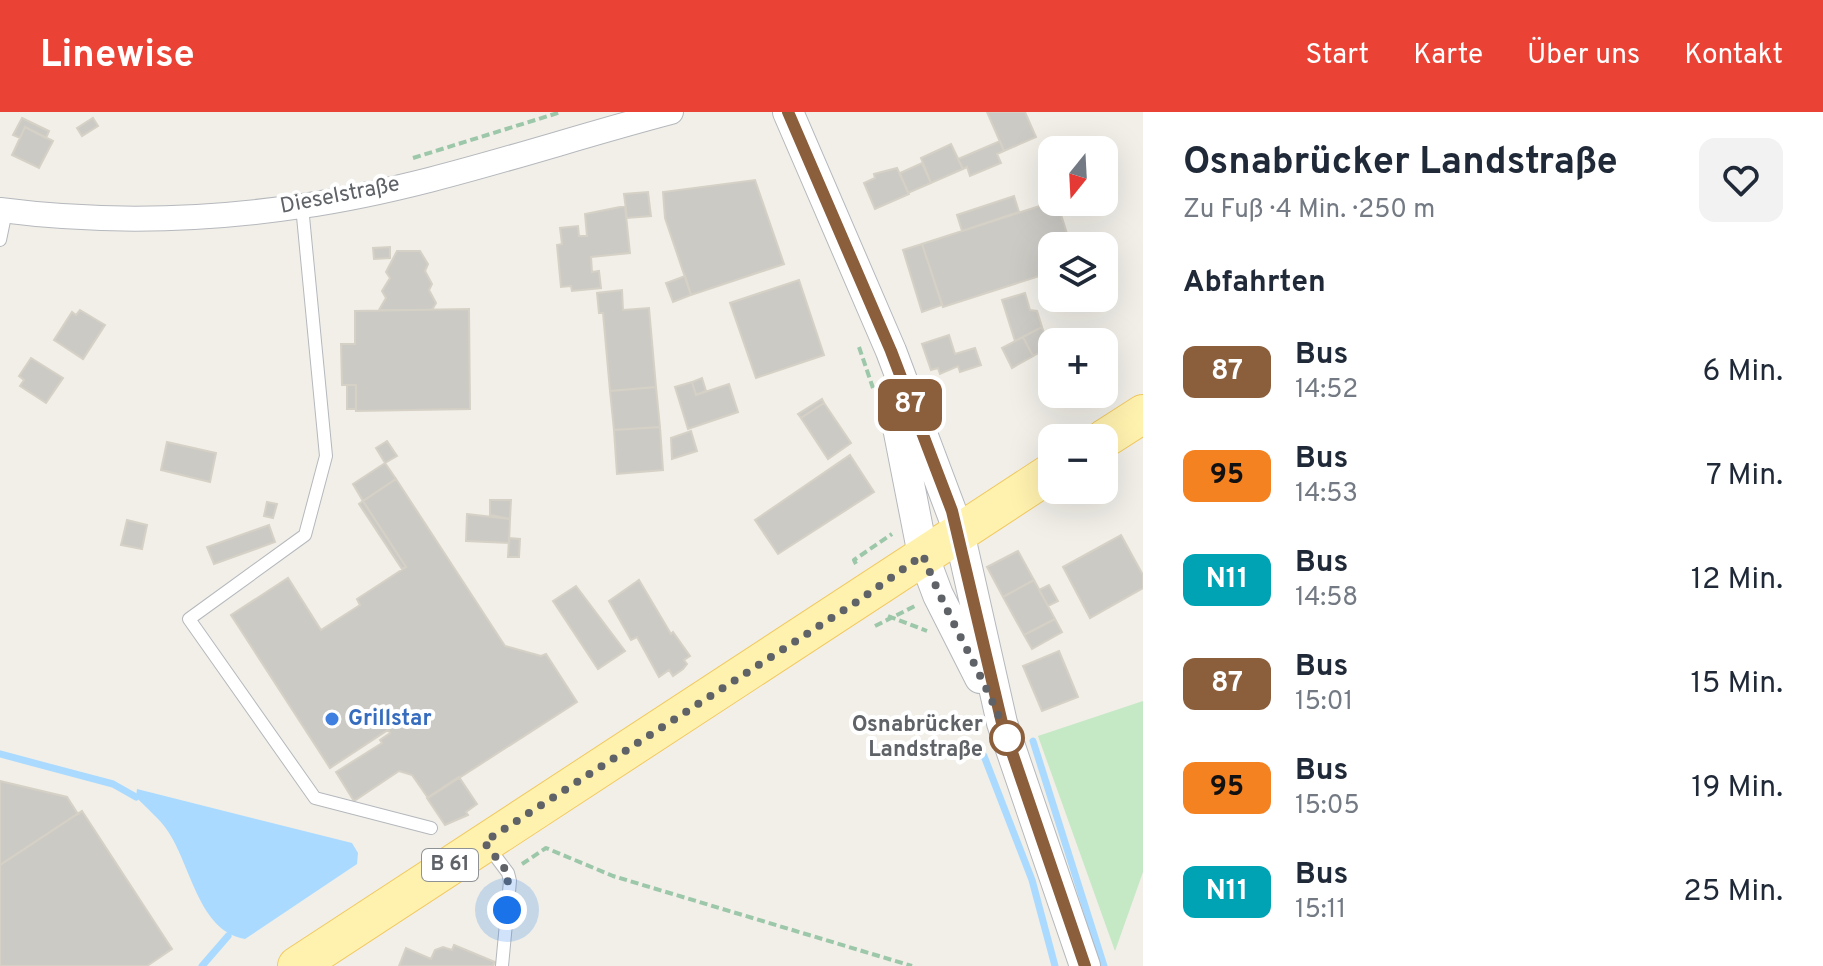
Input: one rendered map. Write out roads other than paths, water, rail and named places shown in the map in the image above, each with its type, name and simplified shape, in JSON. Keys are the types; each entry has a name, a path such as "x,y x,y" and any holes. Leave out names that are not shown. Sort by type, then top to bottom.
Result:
{"main road":[{"path":"1118,430 1143,414"},
{"name":"B 61","path":"297,966 1038,481"}],"street":[{"name":"Dieselstraße","path":"3,210 72,218 170,219 302,206 398,186 671,112"},
{"path":"788,112 891,351 959,532 1002,723 1085,966"},
{"path":"868,300 898,420 923,555 938,595 1002,723"}],"lane":[{"path":"302,206 326,456 305,535 189,619 315,798 431,828"},
{"path":"0,240 3,210"},
{"path":"484,842 508,873 502,966"}],"water":[{"path":"137,789 352,843 358,853 357,864 245,939 229,933 206,910 175,844 164,826 136,797"}],"waterway":[{"path":"1033,741 1104,966"},
{"path":"0,754 113,784 136,797"},
{"path":"984,756 1032,880 1055,966"},
{"path":"202,966 228,936"}],"place":[{"name":"Grillstar","path":"332,719"},
{"name":"Osnabrücker Landstraße","path":"1007,738"}]}
